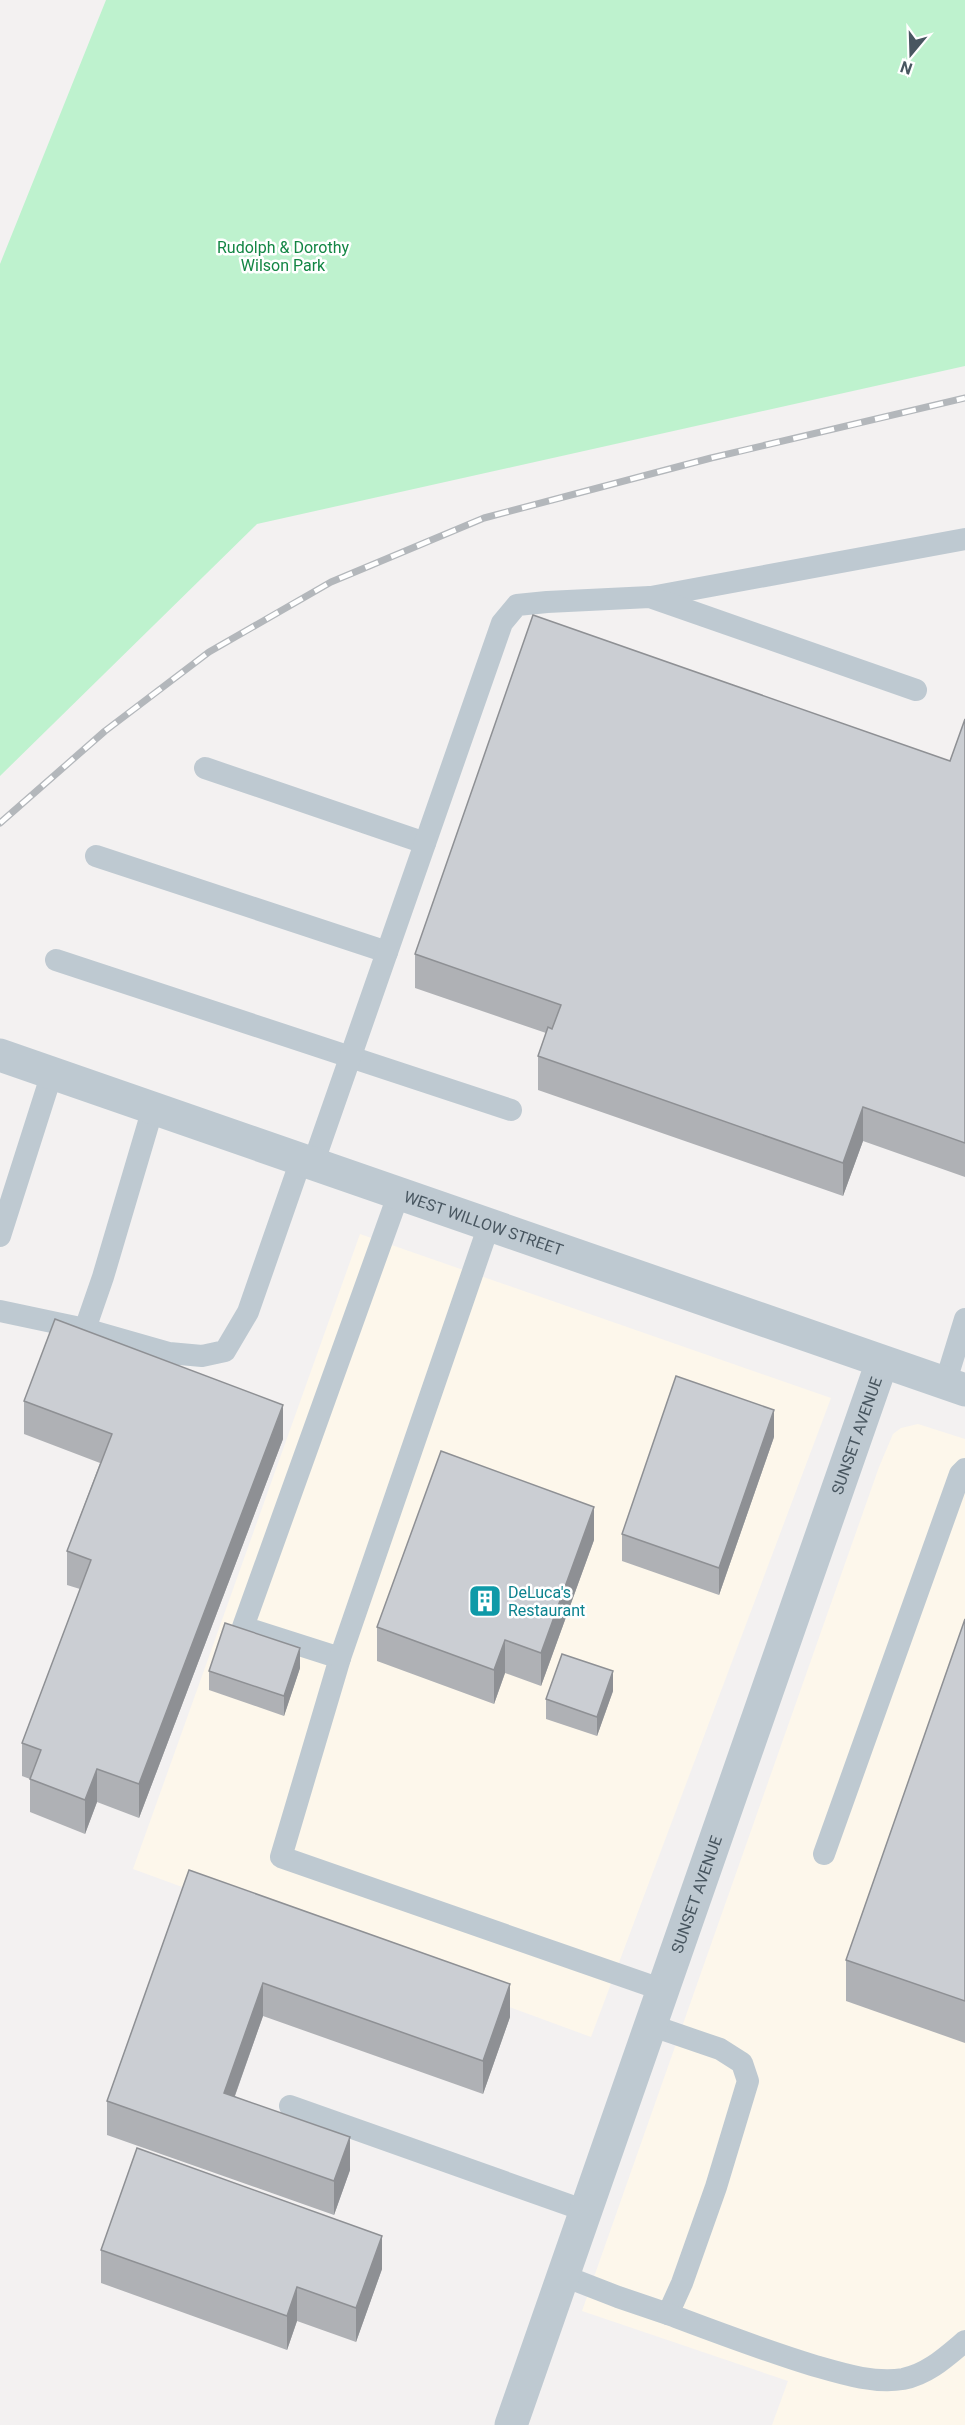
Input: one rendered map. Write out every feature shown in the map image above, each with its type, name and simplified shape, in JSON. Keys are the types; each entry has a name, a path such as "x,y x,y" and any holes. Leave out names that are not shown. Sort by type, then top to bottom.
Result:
{"street":[{"name":"WEST WILLOW STREET","path":"0,1055 955,1387"},
{"name":"SUNSET AVENUE","path":"511,2425 882,1362"}],"lane":[{"path":"0,1311 85,1329 169,1353 202,1356 225,1351 248,1312 350,1058 502,622 517,605 650,597 965,539"},
{"path":"650,597 916,690"},
{"path":"205,768 425,843"},
{"path":"96,856 387,952"},
{"path":"56,960 511,1110"},
{"path":"0,1236 52,1073"},
{"path":"85,1329 103,1277 153,1108"},
{"path":"340,1658 243,1627 399,1193"},
{"path":"489,1225 340,1658 281,1857 663,1990"},
{"path":"955,1387 965,1319"},
{"path":"824,1854 960,1474 965,1469"},
{"path":"650,2025 720,2049 742,2063 748,2081 716,2187 682,2283 668,2314"},
{"path":"290,2106 586,2211"},
{"path":"564,2276 752,2346 837,2372 876,2379 903,2379 937,2366 965,2341"}],"shaded area":[{"path":"360,1234 831,1398 591,2037 133,1869"},
{"path":"918,1424 965,1439 965,2425 772,2425 788,2381 582,2311 879,1467 893,1434 901,1428"}],"green space":[{"name":"Rudolph & Dorothy Wilson Park","path":"106,0 965,0 965,366 257,524 0,776 0,264"}],"building":[{"path":"533,615 950,761 965,719 965,1143 863,1107 843,1163 538,1056 548,1027 552,1029 561,1005 415,954"},
{"path":"55,1319 283,1405 139,1784 97,1769 85,1800 30,1779 41,1750 22,1743 91,1560 67,1551 112,1434 24,1401"},
{"path":"676,1376 774,1410 719,1568 622,1534"},
{"name":"DeLuca's Restaurant","path":"441,1451 594,1507 541,1653 505,1640 494,1670 377,1627"},
{"path":"965,1619 965,2001 846,1960"},
{"path":"225,1623 300,1648 284,1696 209,1671"},
{"path":"562,1654 613,1671 597,1717 546,1699"},
{"path":"189,1870 510,1984 483,2061 263,1983 224,2093 350,2137 334,2181 107,2101"},
{"path":"137,2148 382,2236 356,2308 297,2287 287,2316 101,2250"}],"railway":[{"path":"0,823 105,731 209,652 331,582 484,518 711,458 965,398"}],"place":[{"name":"DeLuca's Restaurant","path":"485,1601"}]}
